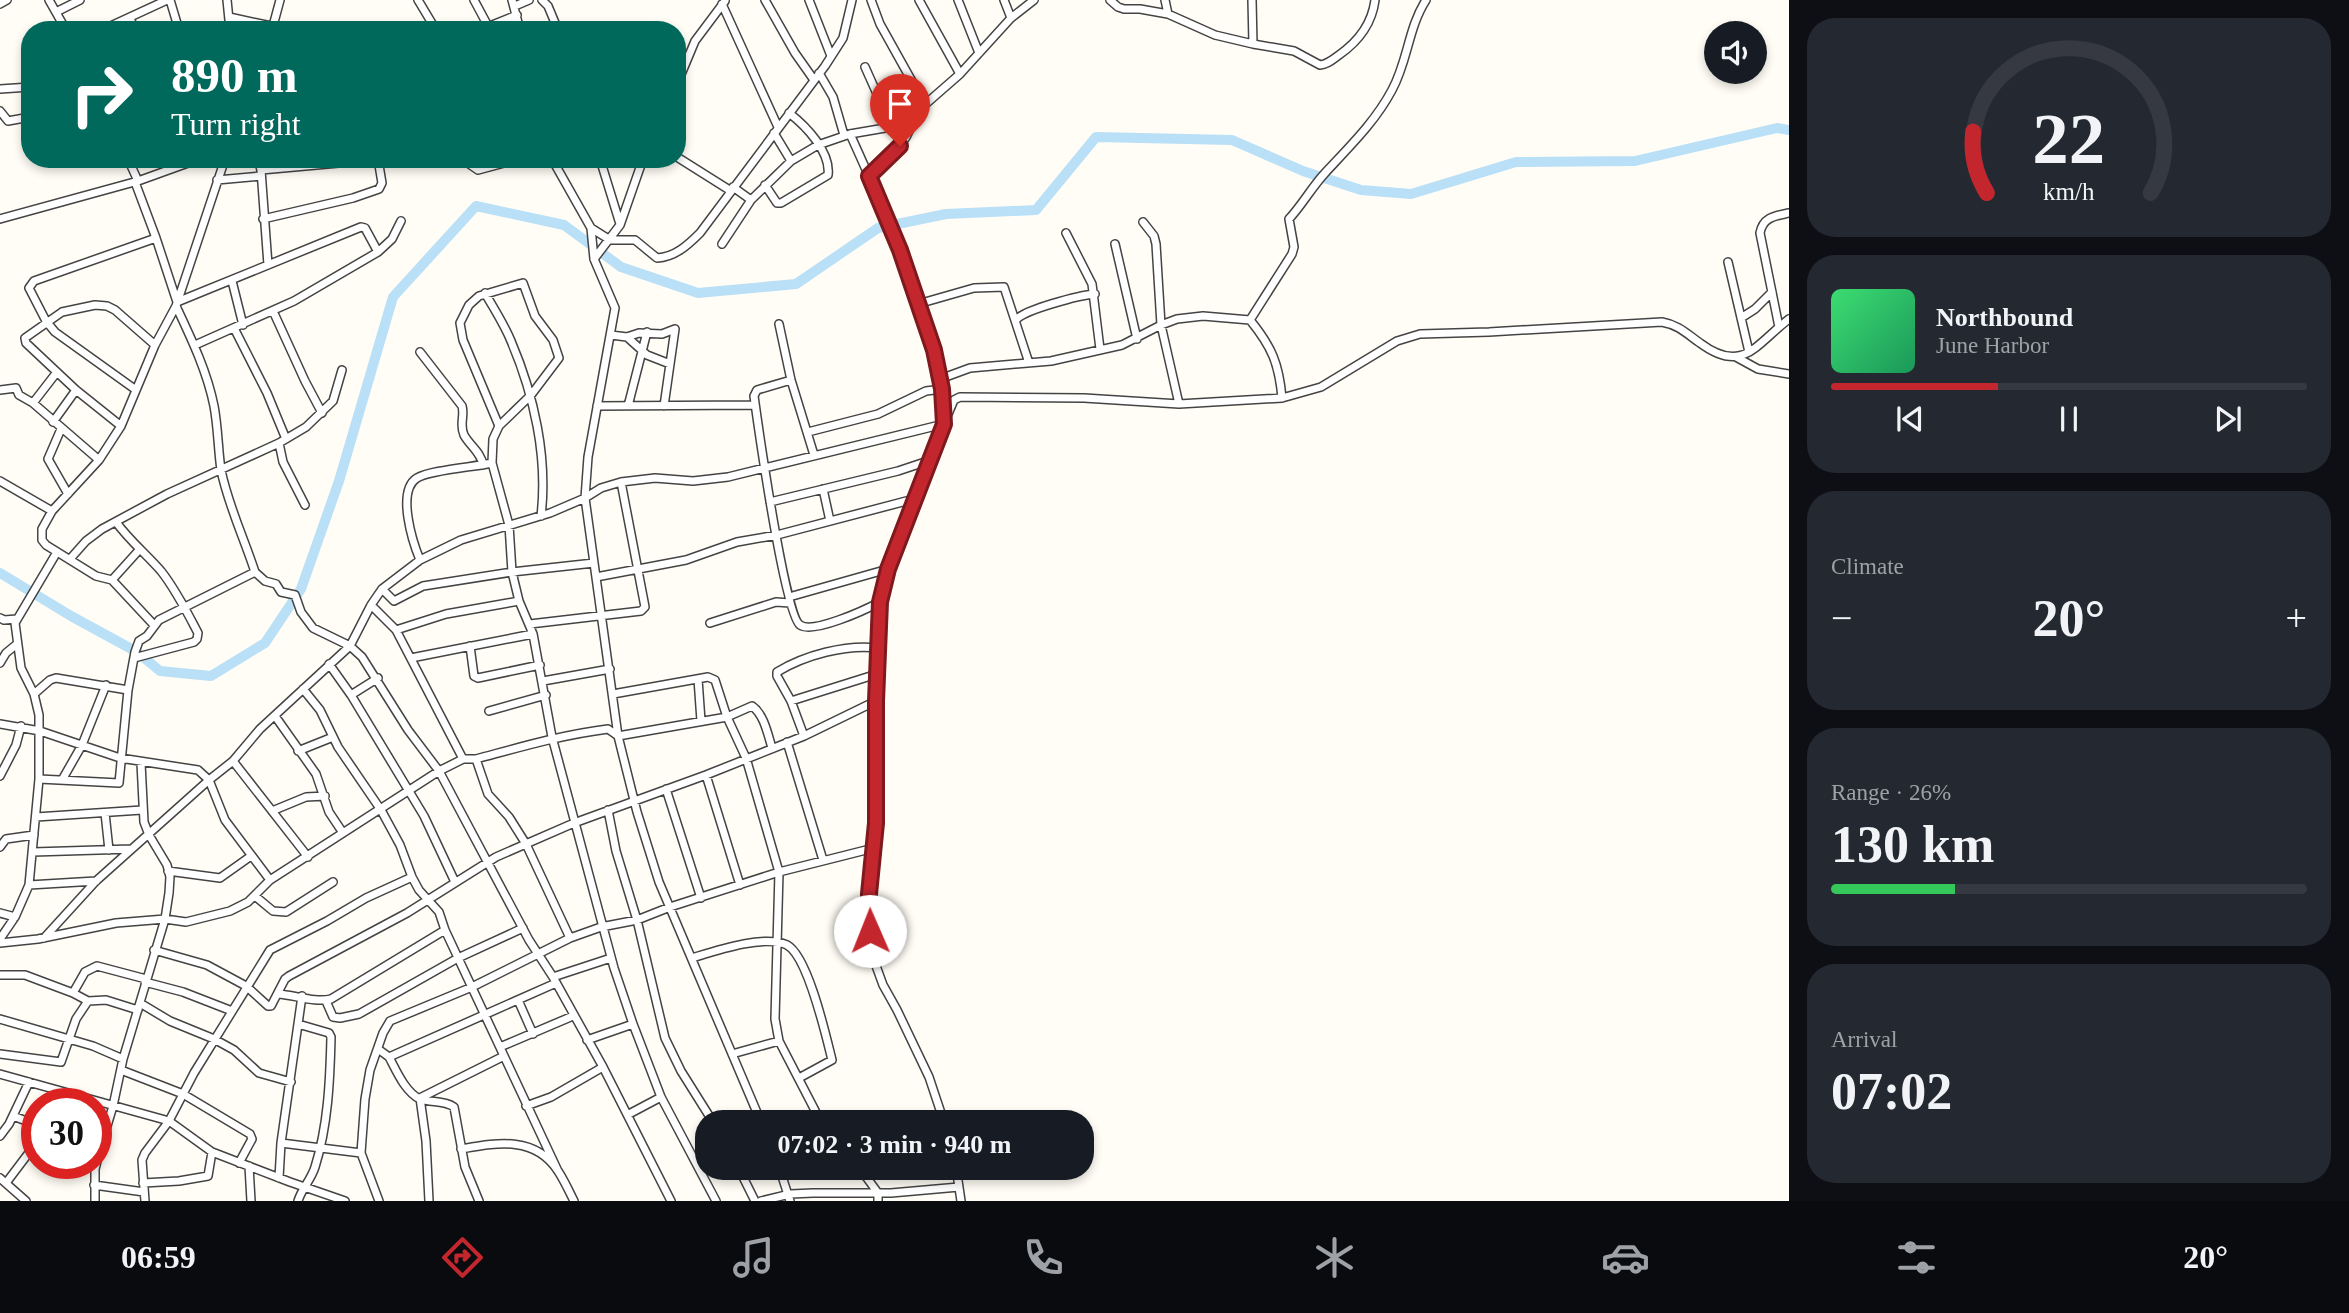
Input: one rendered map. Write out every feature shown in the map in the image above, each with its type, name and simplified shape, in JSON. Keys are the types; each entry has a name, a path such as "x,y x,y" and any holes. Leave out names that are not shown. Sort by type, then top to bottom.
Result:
{"street":[{"path":"0,4 7,0"},
{"path":"48,0 61,21"},
{"path":"56,12 80,0"},
{"path":"121,21 168,0 176,21"},
{"path":"227,0 229,21"},
{"path":"274,21 279,0"},
{"path":"418,0 431,21"},
{"path":"474,0 482,21"},
{"path":"518,21 513,3 528,0"},
{"path":"542,0 548,6 554,21"},
{"path":"765,0 795,53 833,97 847,135 869,176 900,250 934,350 942,389 944,424"},
{"path":"809,0 831,56"},
{"path":"591,228 610,240 635,240 651,256 664,258 687,245 700,233 831,56 843,38 852,0"},
{"path":"869,176 900,146 911,128 915,112 914,85 880,24 871,0"},
{"path":"919,0 960,74"},
{"path":"958,0 979,53"},
{"path":"1004,0 1011,18"},
{"path":"722,244 751,200 791,161 818,145 847,135 885,128 915,112 960,74 1011,18 1034,0"},
{"path":"1110,0 1124,9 1168,14 1215,35 1294,51 1320,65 1324,65 1356,42 1370,23 1375,0"},
{"path":"1165,0 1168,14"},
{"path":"1252,0 1252,44"},
{"path":"1250,320 1292,254 1294,247 1289,219 1381,109 1393,88 1405,56 1411,29 1426,0"},
{"path":"686,63 695,41 724,2"},
{"path":"724,2 791,161"},
{"path":"502,21 517,15"},
{"path":"130,17 131,21"},
{"path":"229,17 249,21"},
{"path":"865,67 878,96 885,128"},
{"path":"0,89 21,88"},
{"path":"0,111 8,121 21,119"},
{"path":"765,185 779,203 825,178 829,171 818,145 801,123 789,113"},
{"path":"686,162 751,200"},
{"path":"132,168 176,304 195,345 214,405 221,469 255,572 265,581 278,585 281,592 295,595 301,612 313,628 350,646 378,678 408,730 439,771 523,928 629,1114 671,1201"},
{"path":"0,219 137,182 175,168"},
{"path":"154,625 112,580 96,576 46,545 41,533 52,511 99,460 121,426 155,345 176,304 222,168"},
{"path":"260,168 268,265"},
{"path":"217,180 304,168"},
{"path":"263,219 353,198 379,189 382,183 380,168"},
{"path":"557,168 591,228 594,259 615,304 588,457 585,498 618,736 659,882 756,1110"},
{"path":"603,168 620,225"},
{"path":"594,259 620,225 640,168"},
{"path":"1779,327 1761,228 1768,218 1789,212"},
{"path":"195,345 273,311 378,252 392,239 401,221"},
{"path":"1143,222 1154,236 1156,244 1161,325 1179,404"},
{"path":"176,304 360,226 365,228 378,252"},
{"path":"1066,233 1095,294 1100,349"},
{"path":"136,390 55,332 46,321 30,284 156,238"},
{"path":"1115,244 1137,339"},
{"path":"1728,262 1749,352"},
{"path":"232,281 243,325"},
{"path":"499,426 460,330 462,314 474,299 485,293 523,284 535,316 559,353 558,363 531,395 499,426 493,439 492,463 509,525 512,572 519,601 533,634 552,737 611,958 662,1097 716,1201"},
{"path":"1086,295 1092,284"},
{"path":"918,304 974,288 1002,286 1012,310 1018,317 1029,363"},
{"path":"1741,318 1755,309 1772,292"},
{"path":"485,293 510,338 531,395 543,472 541,516"},
{"path":"1018,317 1095,294"},
{"path":"121,426 76,390 24,341 46,321 62,312 96,305 115,310 155,345"},
{"path":"273,311 322,412"},
{"path":"940,379 981,366 1051,361 1122,345 1177,319 1203,316 1250,320 1278,364 1282,398"},
{"path":"940,1110 929,1077 883,985 875,963 870,931 869,894 874,848 880,602 888,569 954,400 960,397 1084,398 1179,404 1282,398 1321,387 1397,341 1420,334 1662,322 1683,329 1719,356 1737,357 1749,352 1789,319"},
{"path":"779,324 791,380 814,455"},
{"path":"234,328 267,393 283,441 283,462 305,505"},
{"path":"611,335 627,337 647,332 662,334 675,329 664,406"},
{"path":"628,406 647,332"},
{"path":"627,337 652,358 670,364"},
{"path":"420,352 462,406 464,415 461,424 464,434 480,456 483,465"},
{"path":"1737,357 1758,369 1789,374"},
{"path":"70,559 86,541 116,522 167,494 283,441 306,427 333,401 342,370"},
{"path":"33,403 57,372"},
{"path":"791,380 755,391 755,405 770,502 796,622 800,626 810,628 835,621 880,602"},
{"path":"0,390 16,388 19,395 33,403 99,460"},
{"path":"808,432 878,414 926,391 942,389"},
{"path":"53,422 76,390"},
{"path":"597,406 755,405"},
{"path":"44,938 96,881 233,761 275,716 350,646 382,589 420,560 461,540 541,516 585,498 601,488 621,482 655,478 710,481 944,424"},
{"path":"61,429 48,459 68,494"},
{"path":"770,502 898,471 928,461"},
{"path":"420,560 407,515 413,481 423,476 492,463"},
{"path":"0,481 52,511"},
{"path":"530,624 641,611 645,607 621,482"},
{"path":"823,489 830,521"},
{"path":"596,577 686,560 737,542 777,535 914,499"},
{"path":"116,522 130,541 166,578 198,633 197,639 180,647 134,658"},
{"path":"112,580 140,549"},
{"path":"0,941 15,917 29,885 38,779 40,732 34,694 20,668 15,628 17,619 57,552"},
{"path":"382,589 394,601 423,586 593,563"},
{"path":"710,623 888,569"},
{"path":"38,779 119,783 128,690 139,641 149,634 154,625 184,606 255,572"},
{"path":"776,602 786,585"},
{"path":"396,630 446,614 519,601"},
{"path":"371,605 396,630 463,759"},
{"path":"0,618 10,621 17,619"},
{"path":"411,658 533,634"},
{"path":"0,663 6,653 17,644"},
{"path":"470,646 474,676 478,678 540,665"},
{"path":"804,736 777,672 835,649 862,646 878,648"},
{"path":"329,664 351,695 424,816 455,882"},
{"path":"543,681 610,669"},
{"path":"791,701 877,674"},
{"path":"613,694 708,677 715,680 727,717 746,758 779,872 775,1019 779,1041 815,1110"},
{"path":"34,694 56,678 128,690"},
{"path":"351,695 378,678"},
{"path":"698,679 701,721"},
{"path":"62,780 82,745 106,685"},
{"path":"303,689 320,710 333,737 381,810 400,845 412,877 427,900 439,912 444,930 526,1106 574,1201"},
{"path":"489,711 546,695"},
{"path":"154,950 207,965 246,986 268,1006 274,1004 285,979 289,976 427,900 489,862 574,823 804,736 876,701"},
{"path":"0,941 44,938 116,923 164,919 186,922 238,908 271,880 381,810 407,790 463,759 476,759 552,737 608,729 618,736 727,717 747,708 756,708 772,748"},
{"path":"275,716 316,774 329,812 343,833"},
{"path":"608,729 615,716"},
{"path":"0,723 21,726 141,763 192,768 202,772 209,780 225,820 271,880"},
{"path":"0,776 16,745 21,726"},
{"path":"298,751 333,737"},
{"path":"787,742 823,860"},
{"path":"476,759 488,794 509,817 526,844 570,938"},
{"path":"233,761 308,857"},
{"path":"113,1106 123,1059 164,919 169,893 168,871 149,835 142,810 141,763"},
{"path":"706,775 740,886"},
{"path":"666,789 701,898"},
{"path":"272,811 306,797 325,796"},
{"path":"36,817 142,810"},
{"path":"608,810 665,1038 681,1071 705,1110"},
{"path":"105,813 109,850"},
{"path":"0,847 6,839 34,835"},
{"path":"379,1201 361,1153 370,1070 390,1021 472,986 570,938 601,927 637,920 779,872 874,848"},
{"path":"33,852 131,849"},
{"path":"168,871 220,878 251,856"},
{"path":"144,1192 142,1160 145,1153 169,1121 214,1039 264,958 277,945 412,877"},
{"path":"29,885 96,881"},
{"path":"255,896 273,911 286,912 333,882"},
{"path":"0,913 15,917"},
{"path":"326,1001 333,1017 355,1016 458,958 523,928"},
{"path":"278,994 326,1001 444,930"},
{"path":"692,958 752,943 778,943 794,950 803,965 832,1060 799,1078"},
{"path":"389,1057 518,1000 554,980 611,958"},
{"path":"73,993 85,972 97,966 106,966 232,1011"},
{"path":"0,975 25,975 88,1001 106,1000 139,1007 234,1050 258,1073 291,1082"},
{"path":"279,1178 281,1143 302,996"},
{"path":"518,1000 533,1034"},
{"path":"0,1054 23,1055 59,1063 76,1019 88,1001"},
{"path":"500,1047 573,1016"},
{"path":"0,1018 123,1059"},
{"path":"298,1024 329,1033 331,1037 326,1118 320,1149 312,1177 303,1186 298,1201"},
{"path":"587,1041 633,1024"},
{"path":"732,1054 779,1041"},
{"path":"378,1049 389,1057 400,1077 420,1098 454,1107 465,1167 479,1201"},
{"path":"420,1098 503,1056"},
{"path":"526,1106 551,1097 603,1067"},
{"path":"121,1070 183,1094 250,1135 252,1139 239,1163"},
{"path":"0,1074 169,1121 212,1152 345,1201"},
{"path":"0,1136 29,1082"},
{"path":"629,1114 662,1097"},
{"path":"420,1098 426,1141 429,1201"},
{"path":"13,1116 21,1119"},
{"path":"461,1149 499,1142 516,1143 539,1153 557,1169"},
{"path":"281,1143 361,1153"},
{"path":"94,1185 144,1192 207,1176 212,1152"},
{"path":"21,1160 3,1180 25,1201"},
{"path":"249,1166 251,1201"},
{"path":"94,1201 95,1179"},
{"path":"746,1180 758,1201 878,1197 960,1187"},
{"path":"784,1180 790,1198"},
{"path":"867,1180 878,1197"},
{"path":"959,1180 961,1201"},
{"path":"923,1191 923,1201"}],"waterway":[{"path":"0,573 137,652 160,671 211,676 265,643 301,589 339,481 393,297 476,206 564,225 621,267 698,293 796,284 878,228 946,214 1036,210 1096,137 1232,140 1303,171 1361,190 1411,194 1516,162 1635,161 1777,128 1789,130"}],"route":[{"path":"870,931 869,894 876,823 876,701 880,602 888,569 944,424 942,389 934,350 900,250 869,176 900,146"}]}
